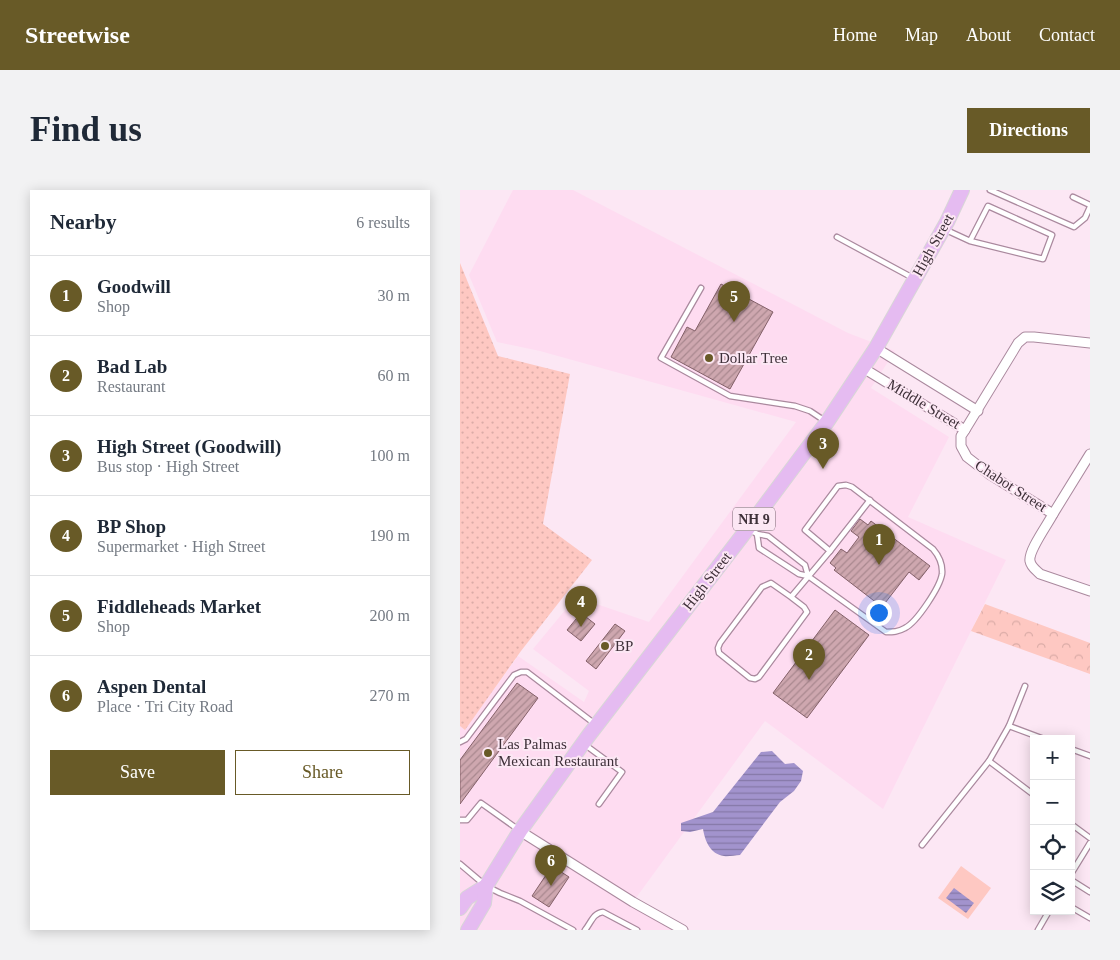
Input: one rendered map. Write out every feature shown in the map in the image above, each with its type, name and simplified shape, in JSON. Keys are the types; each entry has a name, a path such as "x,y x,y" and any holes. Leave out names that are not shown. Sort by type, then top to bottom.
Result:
{"main road":[{"name":"High Street","path":"486,886 520,831 583,744 752,531 827,422 876,348 943,229 962,190"},
{"name":"NH 9","path":"460,908 466,898 486,886"},
{"name":"NH 9","path":"468,930 484,903 486,886"}],"street":[{"name":"Middle Street","path":"863,368 965,430 1018,343 1025,338 1034,336 1090,343"},
{"name":"Middle Street","path":"876,348 978,411"},
{"name":"Chabot Street","path":"965,430 961,436 961,446 967,457 989,474 1053,514 1031,553 1030,561 1034,568 1040,574 1090,592"},
{"path":"1053,514 1090,454"},
{"path":"520,831 633,902 683,930"}],"lane":[{"path":"990,190 1000,192 1074,227 1085,218 1090,206 1073,197"},
{"path":"943,229 970,241 1043,259 1052,235 988,206 970,241"},
{"path":"837,237 914,279"},
{"path":"701,288 661,358 730,396 796,406 810,411 827,422"},
{"path":"752,531 759,548 799,574 808,576 886,632 895,632 906,628 914,622 940,581 942,567 939,557 933,549 870,500 846,485 838,486 805,530 830,550"},
{"path":"791,597 870,500"},
{"path":"752,531 768,536 805,565 808,576"},
{"path":"771,583 791,597 804,607 807,612 759,677 755,679 750,678 719,653 720,643 762,587 771,583"},
{"path":"460,742 466,739 514,675 521,672 527,672 597,725"},
{"path":"922,845 989,761 1009,726 1025,686"},
{"path":"1009,726 1033,735"},
{"path":"583,744 622,772 599,804"},
{"path":"1075,750 1090,756"},
{"path":"989,761 1030,793"},
{"path":"460,820 468,820 481,803 520,831"},
{"path":"1072,825 1090,838"},
{"path":"1073,870 1090,843"},
{"path":"460,864 486,886 500,894 520,900 573,930"},
{"path":"1075,883 1090,892"},
{"path":"1075,909 1090,918"},
{"path":"585,930 595,915 603,912 637,930"},
{"path":"1038,930 1047,915"}],"shaded area":[{"path":"513,190 573,190 848,333 895,351 871,388 949,437 908,517 1006,560 883,809 765,721 633,902 683,930 460,930 460,726 465,729 518,656 584,702 589,691 533,649 576,597 649,622 796,422 540,351 497,342 469,275"},
{"path":"772,751 785,764 794,763 803,771 801,781 794,791 780,802 740,855 726,856 715,853 705,838 703,829 690,832 681,831 681,823 713,812 761,752"},
{"path":"954,888 974,903 966,913 946,898"}],"green space":[{"path":"460,263 498,356 570,374 543,524 592,560 521,651 465,730 460,726"},
{"path":"985,604 1090,643 1090,674 971,631"},
{"path":"961,866 991,888 968,919 938,898"}],"building":[{"path":"721,284 773,312 730,389 671,357 687,327 695,331"},
{"path":"860,519 868,525 871,521 930,566 919,580 909,572 882,607 834,570 836,568 830,563 841,549 847,553 859,537 851,531"},
{"path":"835,610 869,635 807,718 773,693"},
{"path":"581,613 595,624 581,641 567,630"},
{"path":"615,624 625,631 596,669 586,661"},
{"path":"517,683 538,698 460,804 460,760"},
{"path":"552,866 569,877 549,907 532,896"}],"place":[{"name":"Fiddleheads Market","path":"734,322"},
{"name":"Dollar Tree","path":"709,358"},
{"name":"High Street (Goodwill)","path":"823,469"},
{"name":"Goodwill","path":"879,565"},
{"name":"BP Shop","path":"581,627"},
{"name":"BP","path":"605,646"},
{"name":"Bad Lab","path":"809,680"},
{"name":"Las Palmas Mexican Restaurant","path":"488,753"},
{"name":"Aspen Dental","path":"551,886"}]}
